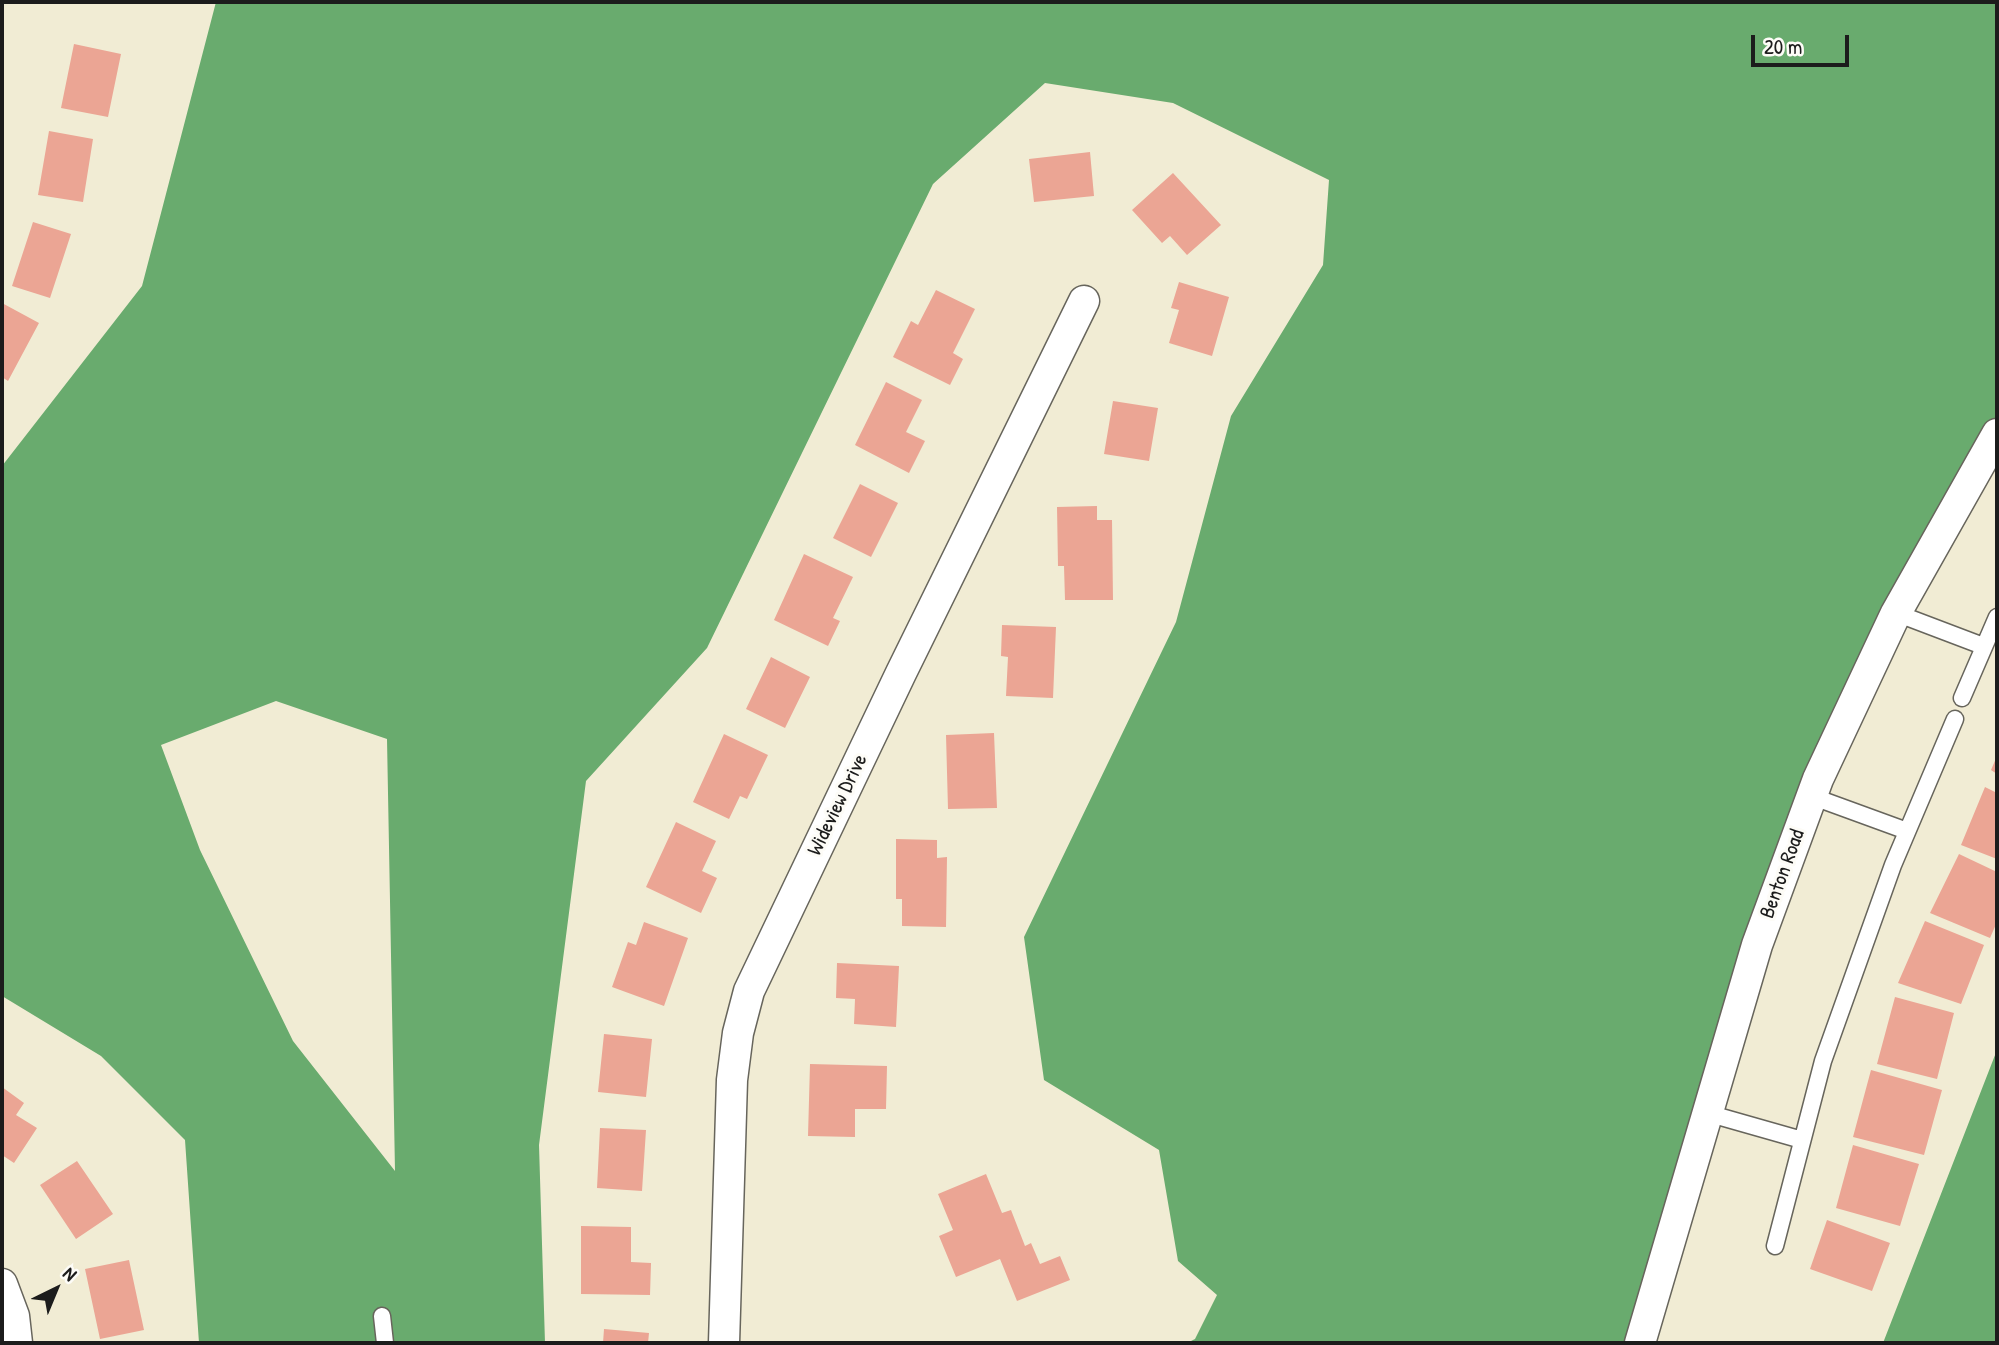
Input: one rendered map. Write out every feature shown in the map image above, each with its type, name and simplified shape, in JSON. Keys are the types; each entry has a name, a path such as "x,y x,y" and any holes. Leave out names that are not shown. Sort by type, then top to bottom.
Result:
{"street":[{"name":"Wideview Drive","path":"724,1343 732,1080 738,1033 749,991 895,685 1084,301"},
{"name":"Benton Road","path":"1640,1343 1757,945 1811,796 1896,613 1997,434"},
{"path":"2,1284 14,1316 17,1343"}],"lane":[{"path":"1896,613 1983,646"},
{"path":"1962,698 1997,617"},
{"path":"1774,1246 1823,1061 1907,831 1955,719"},
{"path":"1811,796 1907,831"},
{"path":"1707,1113 1802,1140"},
{"path":"382,1316 386,1343"}],"green space":[{"path":"216,2 1997,2 1997,434 1818,779 1640,1343 1187,1343 1195,1339 1217,1295 1178,1261 1159,1150 1044,1080 1024,937 1176,622 1231,416 1323,265 1329,180 1173,103 1045,83 933,184 707,648 586,781 539,1145 545,1343 199,1343 185,1140 101,1056 2,996 2,466 142,286","holes":["276,701 387,739 395,1171 293,1041 200,850 161,745"]},
{"path":"1997,1050 1997,1343 1883,1343"}],"building":[{"path":"74,44 121,54 108,117 61,108"},
{"path":"49,131 93,139 83,202 38,195"},
{"path":"1090,152 1094,196 1034,202 1029,159"},
{"path":"1173,173 1221,225 1187,255 1170,236 1162,243 1132,210"},
{"path":"33,222 71,234 50,298 12,286"},
{"path":"1179,282 1229,297 1212,356 1169,343 1179,310 1171,308"},
{"path":"936,290 975,309 953,353 963,359 950,385 893,357 911,321 918,325"},
{"path":"2,303 39,323 8,381 2,377"},
{"path":"886,382 922,400 906,432 925,441 909,473 855,445"},
{"path":"1113,401 1158,408 1149,461 1104,454"},
{"path":"860,484 898,503 871,557 833,538"},
{"path":"1097,506 1097,520 1112,520 1113,600 1065,600 1064,566 1058,566 1057,507"},
{"path":"804,554 853,577 833,618 840,621 828,646 774,620"},
{"path":"1002,625 1056,627 1053,698 1006,696 1008,657 1001,656"},
{"path":"771,657 810,677 785,728 746,709"},
{"path":"994,733 997,808 948,809 946,735"},
{"path":"724,734 768,755 747,799 740,796 729,819 693,802"},
{"path":"1997,756 1997,774 1991,770"},
{"path":"1985,787 1997,793 1997,859 1961,845"},
{"path":"676,822 716,841 702,871 717,878 701,913 646,887"},
{"path":"896,839 937,840 937,858 947,857 946,927 902,926 902,899 896,899"},
{"path":"1959,854 1997,872 1997,922 1990,938 1930,913"},
{"path":"1925,921 1984,945 1961,1004 1898,983"},
{"path":"644,922 688,938 664,1006 612,987 628,942 636,945"},
{"path":"837,963 899,966 896,1027 854,1024 855,999 836,998"},
{"path":"1895,997 1954,1013 1937,1079 1877,1064"},
{"path":"604,1034 652,1039 646,1097 598,1092"},
{"path":"810,1064 887,1066 886,1109 855,1109 855,1137 808,1136"},
{"path":"1871,1070 1942,1090 1924,1155 1853,1137"},
{"path":"2,1087 24,1103 16,1115 37,1128 14,1163 2,1155"},
{"path":"600,1128 646,1130 642,1191 597,1188"},
{"path":"1853,1145 1919,1164 1900,1226 1836,1208"},
{"path":"77,1161 113,1214 76,1239 40,1185"},
{"path":"986,1174 1002,1213 1011,1210 1025,1246 1031,1243 1040,1264 1060,1256 1070,1280 1017,1301 1000,1259 956,1277 939,1236 953,1230 938,1194"},
{"path":"1827,1220 1890,1243 1872,1291 1810,1269"},
{"path":"581,1226 631,1227 631,1262 651,1263 650,1295 581,1294"},
{"path":"129,1260 144,1330 100,1339 85,1269"},
{"path":"604,1329 649,1333 648,1343 603,1343"}]}
